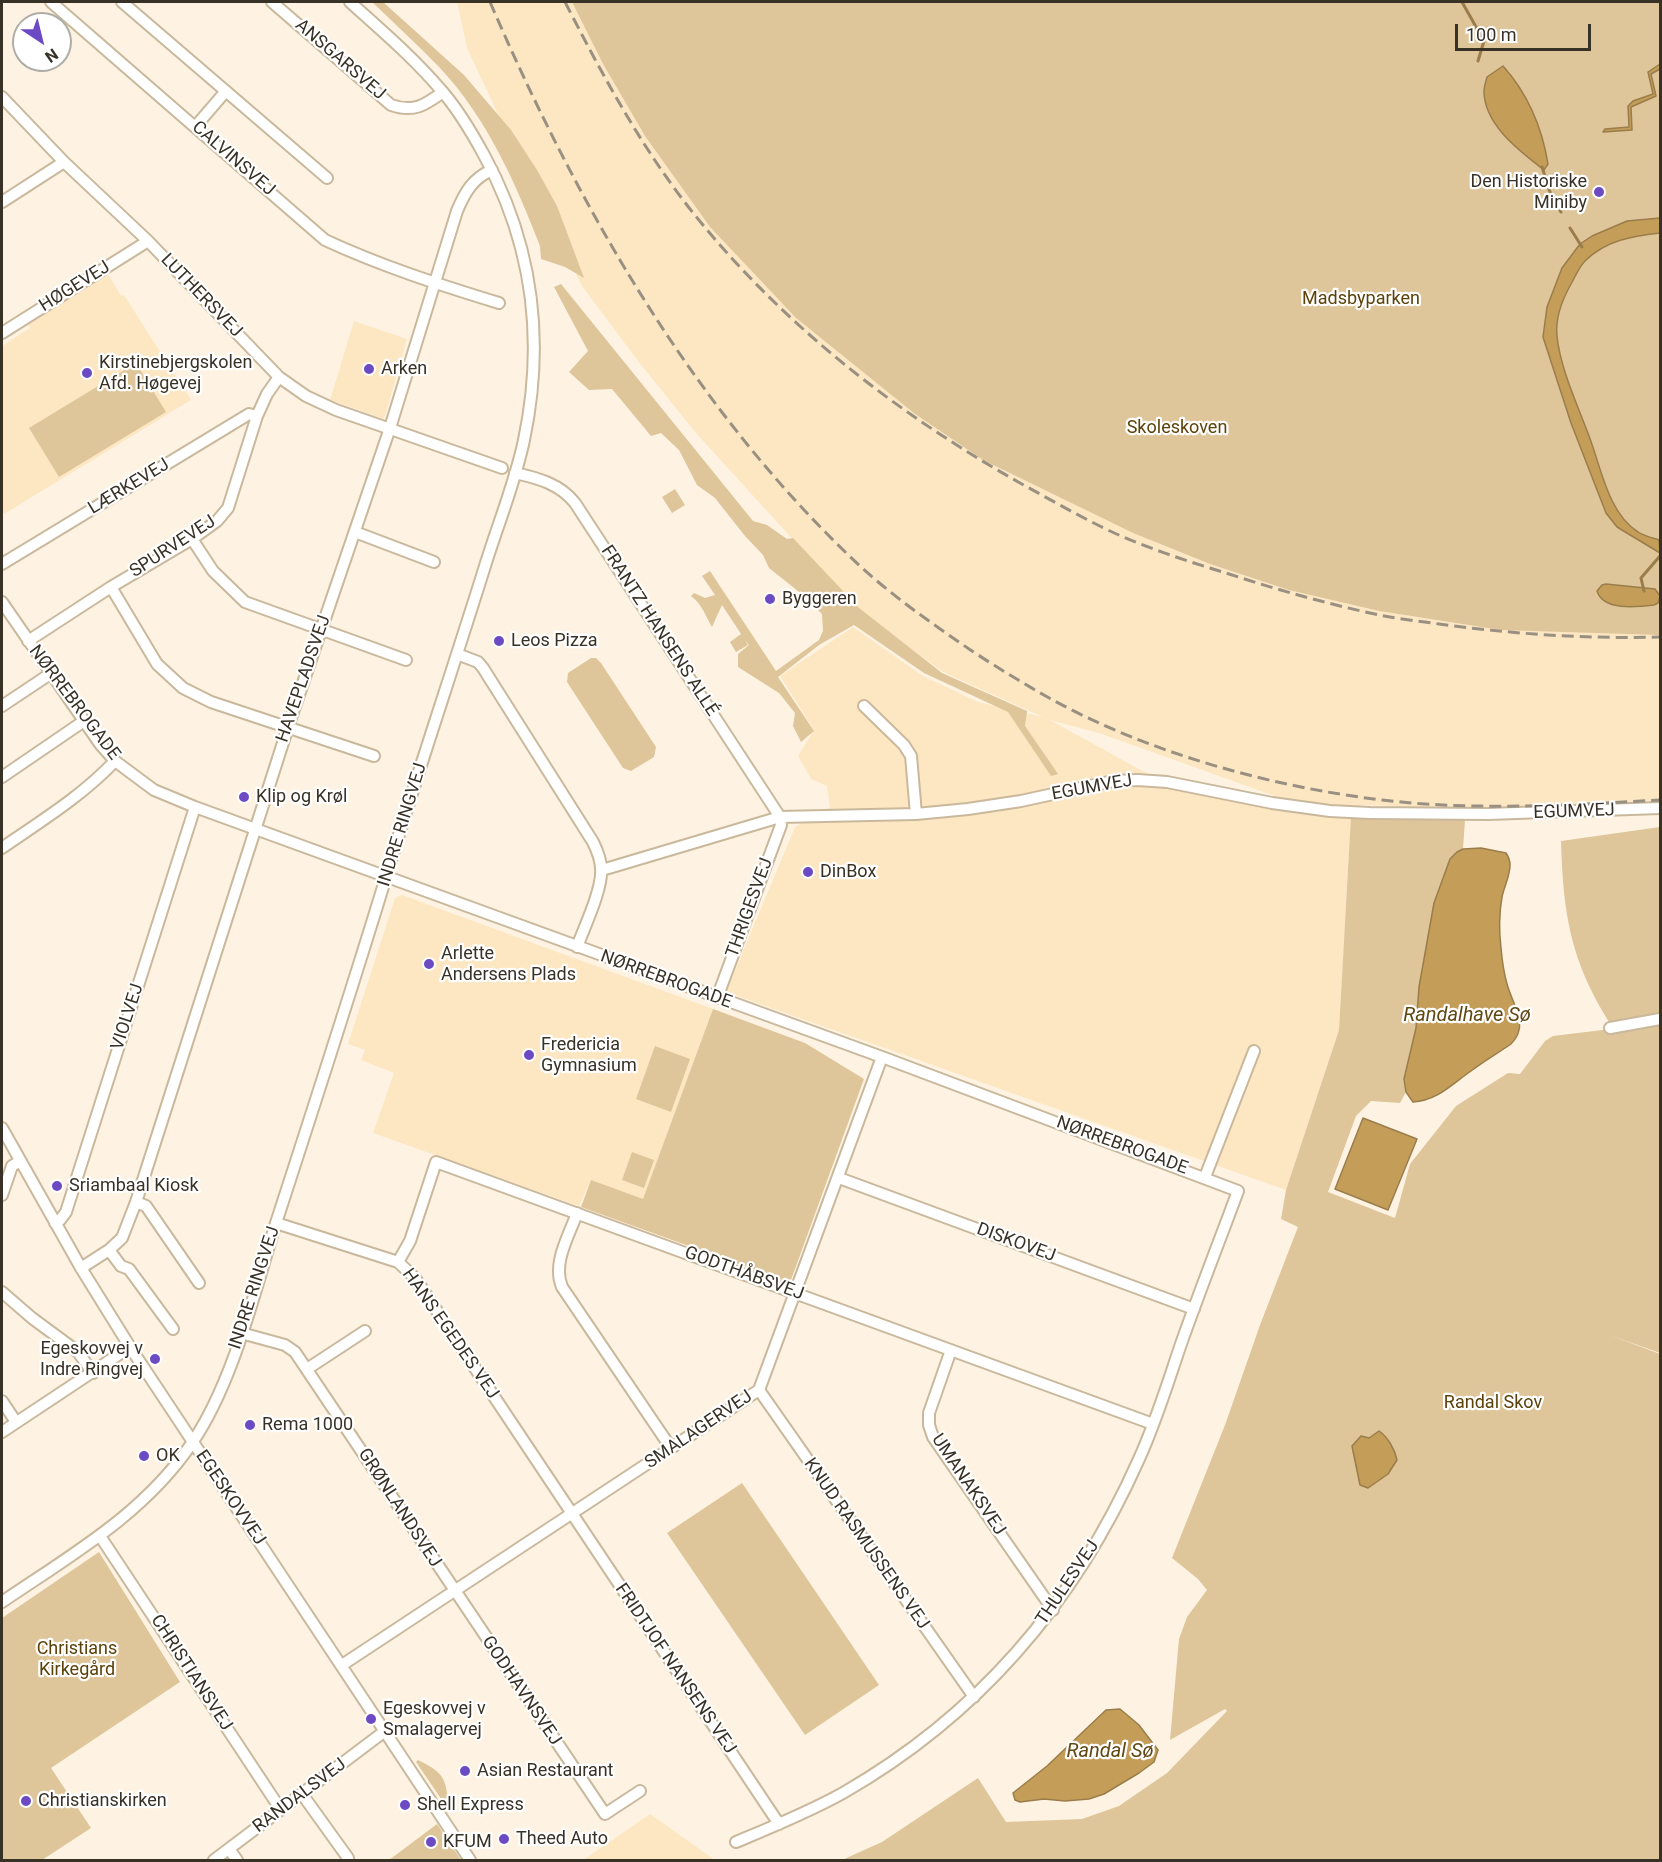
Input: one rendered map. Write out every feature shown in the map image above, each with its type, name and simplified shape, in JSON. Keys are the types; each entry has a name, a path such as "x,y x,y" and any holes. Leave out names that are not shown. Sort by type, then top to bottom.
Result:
{"street":[{"name":"CALVINSVEJ","path":"51,2 325,240 357,255 499,303"},
{"path":"122,2 327,178"},
{"name":"ANSGARSVEJ","path":"272,2 391,105 414,109 443,92"},
{"name":"INDRE RINGVEJ","path":"2,1602 129,1514 156,1487 193,1442 212,1409 241,1332 349,1000 515,473 530,415 534,378 534,311 527,269 508,204 473,135 443,92 407,54 350,2"},
{"path":"195,127 226,91"},
{"name":"LUTHERSVEJ","path":"2,97 64,162 148,241 279,377 306,396 336,410 502,468"},
{"path":"2,202 64,162"},
{"name":"HAVEPLADSVEJ","path":"81,1268 110,1250 122,1238 136,1202 255,828 390,428 463,197 471,183 492,170"},
{"name":"HØGEVEJ","path":"2,331 148,241"},
{"name":"SPURVEVEJ","path":"28,641 217,521 228,508 257,416 267,394 279,377"},
{"name":"LÆRKEVEJ","path":"2,564 249,414 257,416"},
{"name":"FRANTZ HANSENS ALLÉ","path":"515,473 558,486 575,503 780,818"},
{"path":"355,532 435,562"},
{"path":"192,539 213,571 245,602 406,660"},
{"path":"111,587 158,664 183,688 211,702 374,756"},
{"name":"NØRREBROGADE","path":"2,602 50,674 115,761 154,790 717,999 882,1057 1238,1191"},
{"path":"2,625 12,618"},
{"path":"457,654 478,662 483,668 593,842 598,854 602,870 600,882 577,947"},
{"path":"2,706 50,674"},
{"path":"864,706 904,745 911,756 916,814"},
{"path":"2,777 84,721"},
{"path":"2,848 73,799 96,781 115,761"},
{"name":"EGUMVEJ","path":"602,870 780,818 916,814 1021,801 1113,782 1138,780 1167,782 1330,811 1488,814 1660,808"},
{"name":"VIOLVEJ","path":"55,1223 66,1212 195,807"},
{"name":"THRIGESVEJ","path":"717,999 781,825 780,818"},
{"path":"1610,1028 1660,1019"},
{"name":"NØRREBROGADE","path":"1205,1177 1254,1051"},
{"name":"SMALAGERVEJ","path":"342,1665 759,1390 882,1057"},
{"name":"EGESKOVVEJ","path":"2,1128 81,1268 130,1347 471,1860"},
{"path":"2,1195 12,1166 20,1161"},
{"name":"GODTHÅBSVEJ","path":"398,1262 410,1241 436,1161 1153,1424"},
{"name":"DISKOVEJ","path":"839,1178 1194,1309"},
{"name":"THULESVEJ","path":"736,1842 779,1824 843,1792 895,1759 974,1697 1015,1656 1053,1610 1103,1532 1140,1457 1238,1191"},
{"path":"136,1202 146,1206 200,1283"},
{"path":"577,1213 558,1264 558,1278 670,1448"},
{"name":"HANS EGEDES VEJ","path":"276,1223 398,1262 415,1278 572,1514"},
{"path":"110,1250 121,1266 129,1269 173,1329"},
{"path":"2,1292 32,1318 78,1352 93,1373"},
{"path":"307,1369 365,1331"},
{"name":"GRØNLANDSVEJ","path":"241,1332 285,1345 295,1353 454,1592"},
{"path":"2,1432 130,1347"},
{"name":"UMANAKSVEJ","path":"951,1350 929,1413 928,1425 933,1437 1053,1610"},
{"name":"KNUD RASMUSSENS VEJ","path":"759,1390 974,1697"},
{"path":"2,1401 16,1422"},
{"name":"FRIDTJOF NANSENS VEJ","path":"572,1514 779,1824"},
{"name":"CHRISTIANSVEJ","path":"100,1536 281,1810"},
{"name":"GODHAVNSVEJ","path":"454,1592 605,1814 640,1791"},
{"name":"RANDALSVEJ","path":"214,1860 385,1731"},
{"path":"302,1794 348,1858"},
{"path":"229,1850 237,1860"}],"shaded area":[{"path":"457,2 572,2 603,64 645,136 710,227 796,318 915,414 983,460 1133,533 1210,564 1289,590 1379,611 1469,625 1660,629 1660,804 1499,810 1365,805 1347,807 1351,816 1339,1030 1286,1190 726,992 795,827 830,807 827,786 811,779 798,756 814,730 780,676 853,627 923,676 978,702 1043,717 943,672 857,610 695,432 582,286 533,189 467,48","holes":["1050,720 1102,734 1283,799 1148,774"]},
{"name":"Kirstinebjergskolen Afd. Høgevej","path":"108,274 121,296 124,295 191,400 4,514 2,510 2,346 30,328 28,325"},
{"name":"Arken","path":"354,321 407,339 384,419 330,400"},
{"name":"Fredericia Gymnasium","path":"402,895 713,1009 643,1200 591,1180 579,1206 373,1133 394,1073 361,1060 365,1050 348,1044 395,898"},
{"path":"650,1814 715,1860 583,1860 611,1841"}],"green space":[{"path":"372,2 383,2 464,75 511,130 557,206 584,278 565,267 541,259 540,246 521,199 499,153 473,109 441,69"},
{"name":"Madsbyparken","path":"572,2 1660,2 1660,635 1501,630 1379,611 1289,590 1210,564 1133,533 983,460 915,414 796,318 710,227 645,136 603,64"},
{"path":"561,284 753,521 767,525 787,539 793,538 859,608 942,673 1027,711 1025,726 1058,774 1051,776 1008,712 924,673 854,625 819,645 778,677 814,731 801,742 793,726 795,713 779,693 738,667 738,654 749,645 745,640 748,645 736,652 730,642 741,634 722,605 712,627 701,606 691,596 694,593 705,598 715,595 702,576 710,571 776,671 819,640 823,631 822,614 803,595 769,568 763,555 715,498 697,485 679,450 661,433 651,436 612,389 589,390 569,372 588,351 554,287"},
{"path":"136,363 166,412 59,477 29,428"},
{"path":"675,489 685,505 672,513 662,497"},
{"path":"591,658 596,658 601,663 656,747 654,757 631,771 623,768 567,682 568,673"},
{"name":"Randal Skov","path":"1351,816 1465,820 1463,849 1450,859 1434,903 1419,987 1416,1028 1404,1079 1406,1092 1400,1103 1371,1101 1356,1116 1328,1192 1395,1218 1410,1164 1456,1106 1508,1073 1520,1074 1545,1041 1553,1036 1660,1023 1660,1353 1609,1335 1660,1354 1660,1860 842,1860 882,1842 978,1778 1006,1822 1082,1819 1119,1806 1167,1773 1227,1711 1225,1709 1170,1740 1179,1639 1187,1617 1207,1590 1198,1579 1172,1558 1225,1425 1298,1227 1281,1219 1286,1190 1339,1030"},
{"path":"1660,827 1660,1014 1609,1022 1585,978 1571,935 1564,891 1561,841"},
{"path":"713,1009 805,1043 864,1079 791,1280 788,1282 581,1207 591,1180 643,1199"},
{"path":"655,1046 690,1059 671,1112 636,1099"},
{"path":"632,1152 654,1160 644,1188 622,1180"},
{"path":"742,1483 879,1685 805,1735 667,1533"},
{"name":"Christians Kirkegård","path":"99,1552 180,1682 51,1768 91,1828 42,1860 2,1860 2,1618"},
{"path":"418,1760 434,1769 443,1778 449,1807 446,1806 416,1762"},
{"name":"KFUM","path":"437,1824 461,1860 389,1860"}],"water":[{"path":"1660,64 1660,69 1651,74 1656,96 1631,107 1632,130 1603,132 1605,129 1629,127 1628,106 1633,101 1653,94 1648,72"},
{"path":"1503,66 1520,88 1538,124 1548,164 1544,170 1505,136 1490,115 1484,91 1487,77"},
{"path":"1660,218 1660,233 1611,244 1585,261 1562,302 1557,329 1566,374 1612,501 1628,524 1640,533 1659,540 1660,553 1617,527 1606,513 1571,423 1543,337 1547,307 1562,268 1580,244 1592,236 1627,221"},
{"path":"1606,584 1655,589 1660,596 1658,603 1639,606 1613,605 1600,597 1597,591"},
{"name":"Randalhave Sø","path":"1481,848 1506,853 1510,862 1501,903 1500,935 1505,975 1520,1022 1519,1030 1511,1044 1444,1091 1430,1099 1413,1102 1406,1092 1404,1079 1416,1028 1419,987 1434,903 1450,859 1463,849"},
{"path":"1363,1118 1417,1139 1388,1210 1335,1189"},
{"path":"1379,1431 1391,1444 1397,1460 1388,1474 1368,1488 1360,1485 1352,1446 1361,1436 1369,1438"},
{"name":"Randal Sø","path":"1120,1709 1139,1725 1158,1750 1154,1762 1104,1794 1089,1799 1065,1801 1044,1799 1020,1802 1015,1800 1013,1793 1047,1766 1106,1710"}],"waterway":[{"path":"1462,2 1484,41 1478,61"},
{"path":"1542,167 1550,192 1561,212"},
{"path":"1570,228 1582,247"},
{"path":"1644,591 1641,578 1660,556"}],"railway":[{"path":"490,2 562,155 603,230 647,304 694,374 746,442 801,507 861,567 901,600 972,651 1051,699 1129,736 1212,765 1255,777 1382,800 1452,805 1521,806 1660,800"},
{"path":"565,2 640,138 675,189 728,255 765,293 844,364 929,427 1020,483 1096,524 1148,547 1266,586 1341,606 1394,618 1494,631 1549,635 1660,637"}],"place":[{"name":"Den Historiske Miniby","path":"1599,192"},
{"name":"Arken","path":"369,369"},
{"name":"Kirstinebjergskolen Afd. Høgevej","path":"87,373"},
{"name":"Byggeren","path":"770,599"},
{"name":"Leos Pizza","path":"499,641"},
{"name":"Klip og Krøl","path":"244,797"},
{"name":"DinBox","path":"808,872"},
{"name":"Arlette Andersens Plads","path":"429,964"},
{"name":"Fredericia Gymnasium","path":"529,1055"},
{"name":"Sriambaal Kiosk","path":"57,1186"},
{"name":"Egeskovvej v Indre Ringvej","path":"155,1359"},
{"name":"Rema 1000","path":"250,1425"},
{"name":"OK","path":"144,1456"},
{"name":"Egeskovvej v Smalagervej","path":"371,1719"},
{"name":"Asian Restaurant","path":"465,1771"},
{"name":"Christianskirken","path":"26,1801"},
{"name":"Shell Express","path":"405,1805"},
{"name":"Theed Auto","path":"504,1839"},
{"name":"KFUM","path":"431,1842"}],"park label":[{"name":"Skoleskoven","path":"1177,428"}]}
